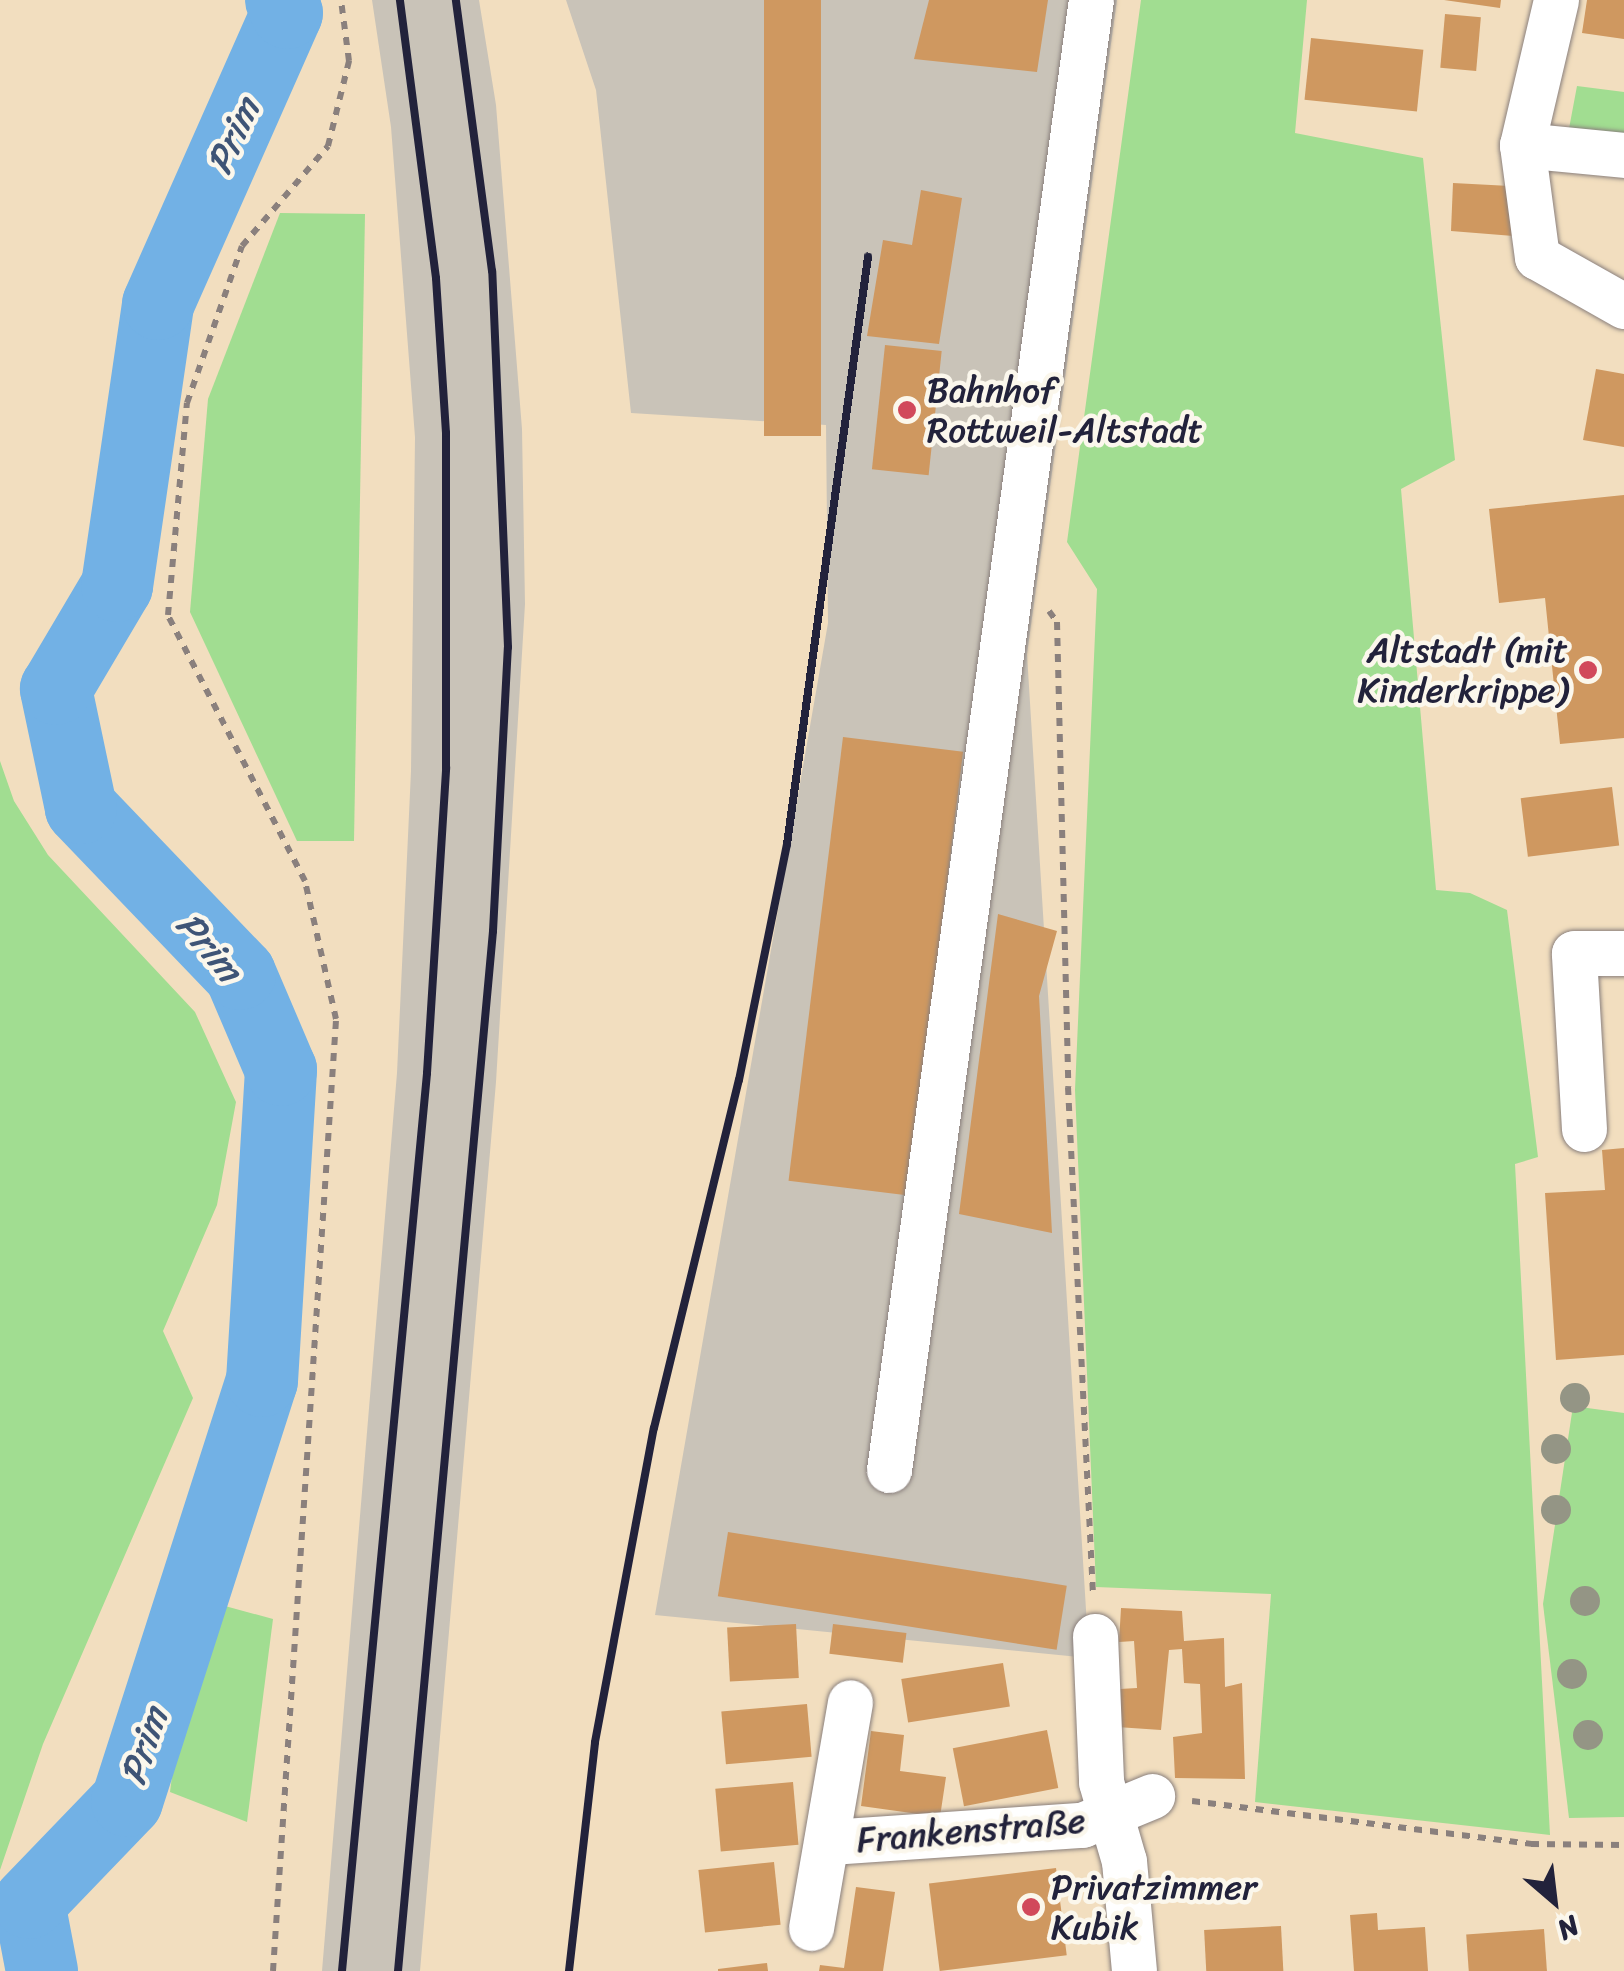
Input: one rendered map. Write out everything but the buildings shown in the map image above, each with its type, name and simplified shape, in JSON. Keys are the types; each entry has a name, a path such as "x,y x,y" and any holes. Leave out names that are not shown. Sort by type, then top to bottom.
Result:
{"street":[{"path":"890,1470 1017,566 1038,365 1091,0"},
{"path":"1556,0 1522,145 1536,257 1624,306"},
{"path":"1522,145 1624,156"},
{"path":"1584,1129 1574,953 1624,953"},
{"path":"1095,1636 1101,1782 1124,1861 1134,1971"},
{"name":"Frankenstraße","path":"811,1928 830,1842 850,1702"},
{"name":"Frankenstraße","path":"830,1842 1082,1825 1152,1796"}],"path":[{"path":"273,1971 336,1020 305,881 168,615 187,403 242,246 328,146 349,61 341,0"},
{"path":"1017,566 1056,622 1068,1087 1095,1636"},
{"path":"1152,1796 1531,1844 1624,1844"}],"shaded area":[{"path":"372,0 479,0 496,105 522,429 525,604 496,1082 420,1971 322,1971 397,1073 411,771 415,437 391,127"},
{"path":"566,0 1117,0 1027,654 1089,1658 655,1615 828,623 826,425 631,413 596,90"}],"green space":[{"path":"1141,0 1307,0 1295,133 1423,158 1455,460 1401,489 1436,890 1470,893 1507,910 1538,1157 1515,1164 1550,1835 1255,1802 1271,1594 1096,1587 1075,1090 1097,589 1067,542"},
{"path":"1577,86 1624,92 1624,140 1568,134"},
{"path":"280,213 365,214 354,841 297,841 190,612 208,399"},
{"path":"0,761 14,801 48,855 195,1012 236,1102 217,1205 163,1331 193,1398 43,1744 0,1870"},
{"path":"1573,1406 1624,1413 1624,1817 1569,1818 1543,1604"},
{"path":"225,1606 273,1619 247,1822 170,1792 184,1681"}],"waterway":[{"name":"Prim","path":"42,1971 29,1903 127,1801 262,1381 281,1070 240,974 81,808 56,689 117,586 158,304 287,13 281,0"}],"railway":[{"path":"342,1971 427,1073 446,768 446,433 436,278 400,0"},
{"path":"398,1971 493,931 508,647 492,271 456,0"},
{"path":"569,1971 595,1742 654,1428 739,1080 787,844 868,257"}],"place":[{"name":"Bahnhof Rottweil-Altstadt","path":"907,410"},
{"name":"Altstadt (mit Kinderkrippe)","path":"1588,670"},
{"name":"Privatzimmer Kubik","path":"1031,1907"}]}
